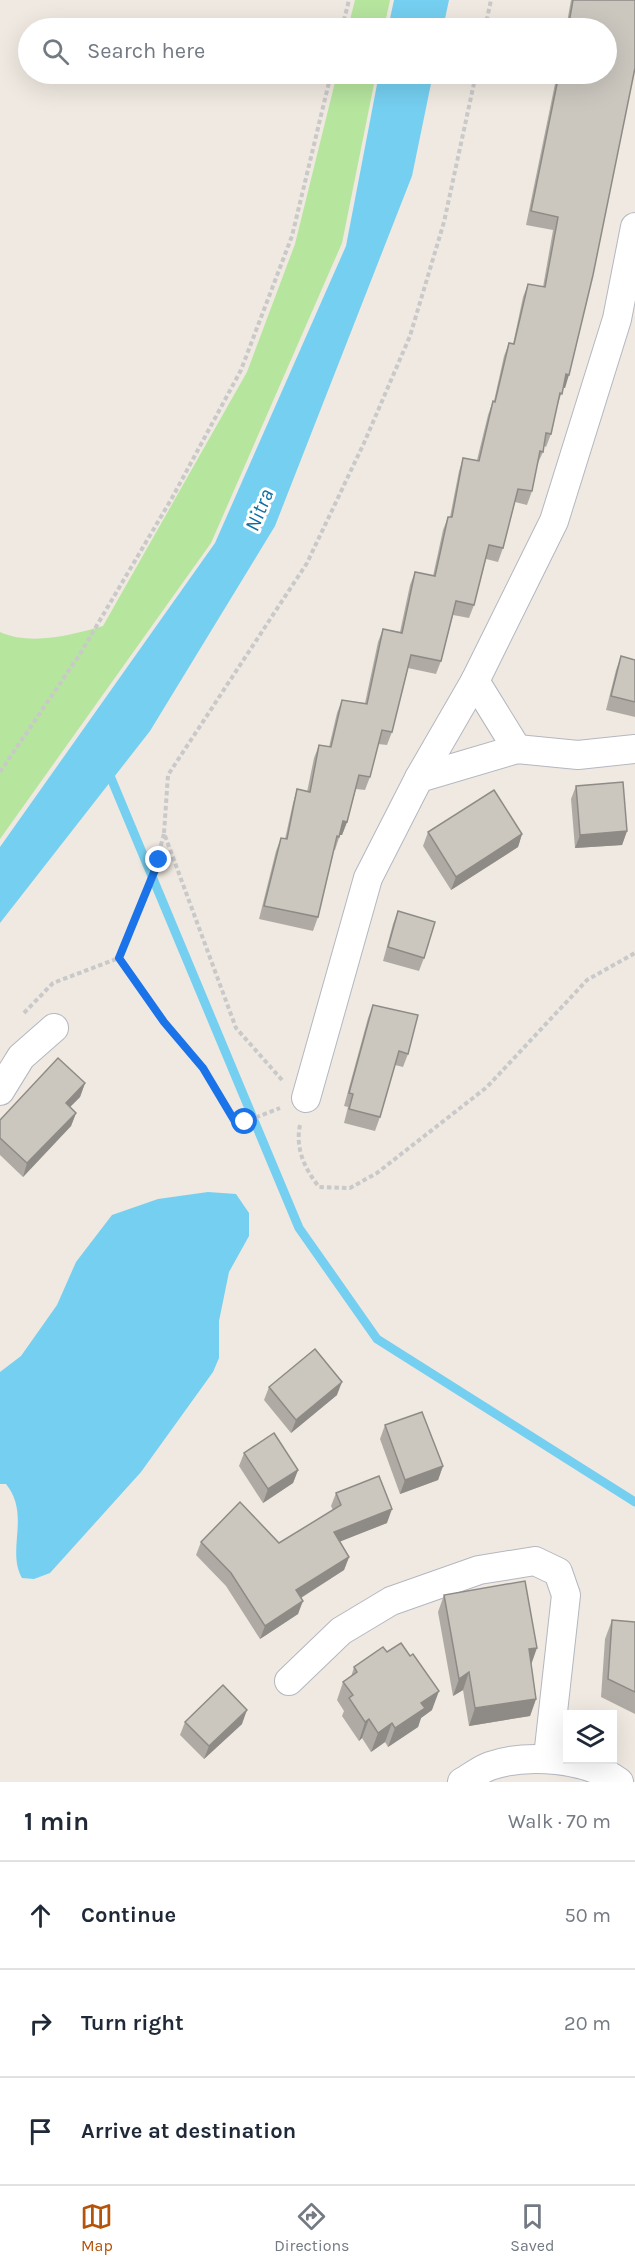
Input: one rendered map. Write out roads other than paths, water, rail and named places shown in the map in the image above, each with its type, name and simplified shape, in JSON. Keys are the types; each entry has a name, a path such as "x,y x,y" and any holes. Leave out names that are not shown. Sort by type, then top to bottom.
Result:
{"street":[{"path":"309,1087 368,878 419,778 475,681 554,521 617,319 635,228"},
{"path":"475,681 517,749"},
{"path":"419,778 517,749 578,755 635,749"},
{"path":"0,1091 21,1057 54,1028"},
{"path":"289,1681 341,1631 391,1601 479,1570 535,1562 558,1572 566,1595 548,1757"},
{"path":"462,1782 490,1766 548,1757 606,1773 619,1782"}],"water":[{"path":"394,0 449,0 445,18 390,18"},
{"name":"Nitra","path":"377,84 431,84 412,176 275,526 150,731 0,923 0,847 215,543 346,246"},
{"path":"208,1192 236,1194 249,1213 249,1236 229,1272 219,1321 219,1358 213,1372 141,1472 50,1573 34,1579 22,1578 16,1556 17,1508 6,1484 0,1484 0,1372 21,1356 57,1305 76,1262 112,1215 158,1199"}],"waterway":[{"path":"108,771 299,1228 377,1339 635,1502"}]}
